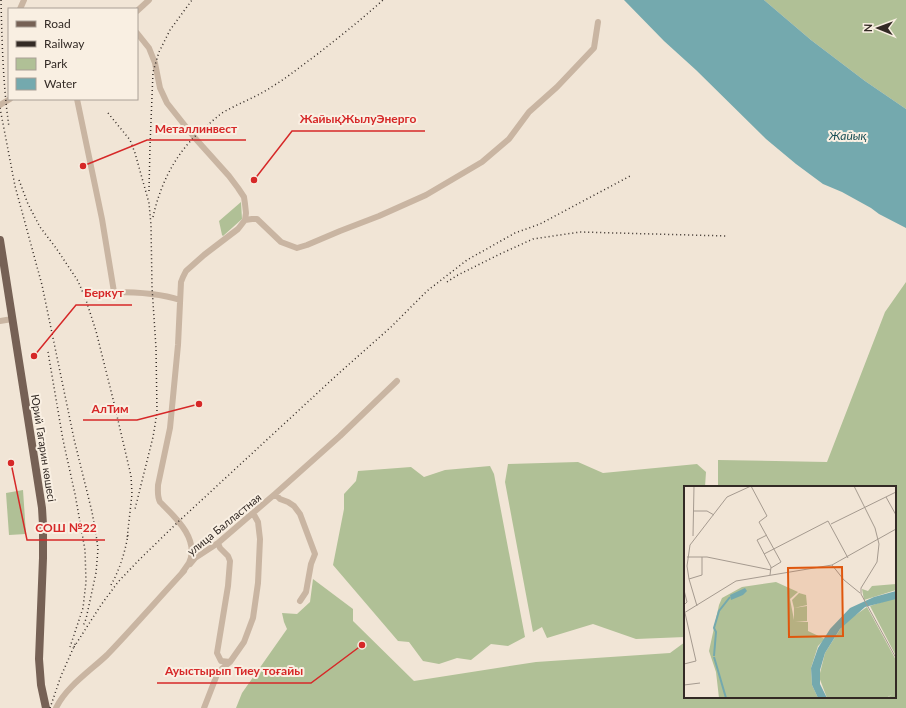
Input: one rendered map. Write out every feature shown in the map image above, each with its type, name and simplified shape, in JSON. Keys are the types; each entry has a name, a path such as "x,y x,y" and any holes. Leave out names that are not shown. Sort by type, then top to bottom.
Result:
{"main road":[{"name":"Юрий Гагарин көшесі","path":"0,240 7,320 41,499 43,558 39,670 43,707"},
{"name":"Юрий Гагарин көшесі","path":"0,270 36,499 39,556 34,658 35,676 43,707"}],"street":[{"path":"138,10 149,0"},
{"path":"245,220 257,219 281,242 297,248 379,216 426,195 482,162 509,139 528,112 556,87 594,48 598,22"},
{"path":"138,34 149,48 155,63 160,88 167,103 194,137 229,176 244,197 246,213 245,220 238,229 186,271 181,282 178,345 170,428 157,494 160,502 182,525 189,538 192,554 182,573"},
{"path":"77,100 102,219 114,292 152,294 180,300"},
{"name":"улица Балластная","path":"56,708 63,697 74,685 107,655 147,613 195,558 218,543 275,494 340,436 397,381"},
{"path":"275,494 280,499 294,506 300,514 314,554 306,592 300,601"},
{"path":"204,708 218,672 230,662 244,642 252,618 256,598 260,539 258,522 253,513"},
{"path":"218,543 230,561 228,586 218,653 221,661 230,662"}],"green space":[{"path":"764,0 906,0 906,109 865,81 811,40"},
{"path":"241,202 242,219 223,236 219,221"},
{"path":"906,282 906,708 236,708 242,693 287,629 282,613 297,614 310,602 313,579 353,609 353,621 414,681 536,662 670,653 684,643 684,698 896,698 896,486 718,486 718,460 827,462 885,312"},
{"path":"578,462 603,473 697,464 706,472 705,486 684,486 684,637 636,639 593,624 547,638 542,627 533,632 505,482 508,464"},
{"path":"490,466 494,474 525,637 508,646 491,644 471,660 457,658 439,664 423,661 409,642 398,641 333,565 344,509 344,494 356,481 358,471 411,467 424,477 445,470"},
{"path":"23,490 26,534 9,535 6,493"}],"water":[{"name":"Жайық","path":"624,0 764,0 811,40 865,81 906,109 906,228 842,192 823,184 796,164 766,139 696,70 664,41"}],"railway":[{"path":"1,0 2,48 9,127"},
{"path":"149,191 153,72 159,52 170,30 192,0"},
{"path":"153,217 156,204 172,166 197,134 222,113 279,83 341,36 383,0"},
{"path":"0,108 15,186 42,285 74,439 96,534 98,549 96,573 86,619 83,626"},
{"path":"108,113 130,140 135,153 149,203 151,225 157,413 153,437 135,509"},
{"path":"74,647 118,582 139,560 179,521 391,327 427,291 467,260 515,233 540,224 632,175"},
{"path":"19,180 28,204 40,227 78,281 96,331 131,476 132,494 127,539"},
{"path":"447,282 456,276 533,239 580,232 727,236"},
{"path":"48,352 63,440 85,550 86,582 83,608 70,647"},
{"path":"111,585 122,560 128,535"},
{"path":"50,708 61,676 76,642"}],"place":[{"name":"Металлинвест","path":"83,166"},
{"name":"ЖайықЖылуЭнерго","path":"254,180"},
{"name":"Беркут","path":"34,356"},
{"name":"АлТим","path":"199,404"},
{"name":"СОШ №22","path":"11,463"},
{"name":"Ауыстырып Тиеу тоғайы","path":"362,645"}]}
